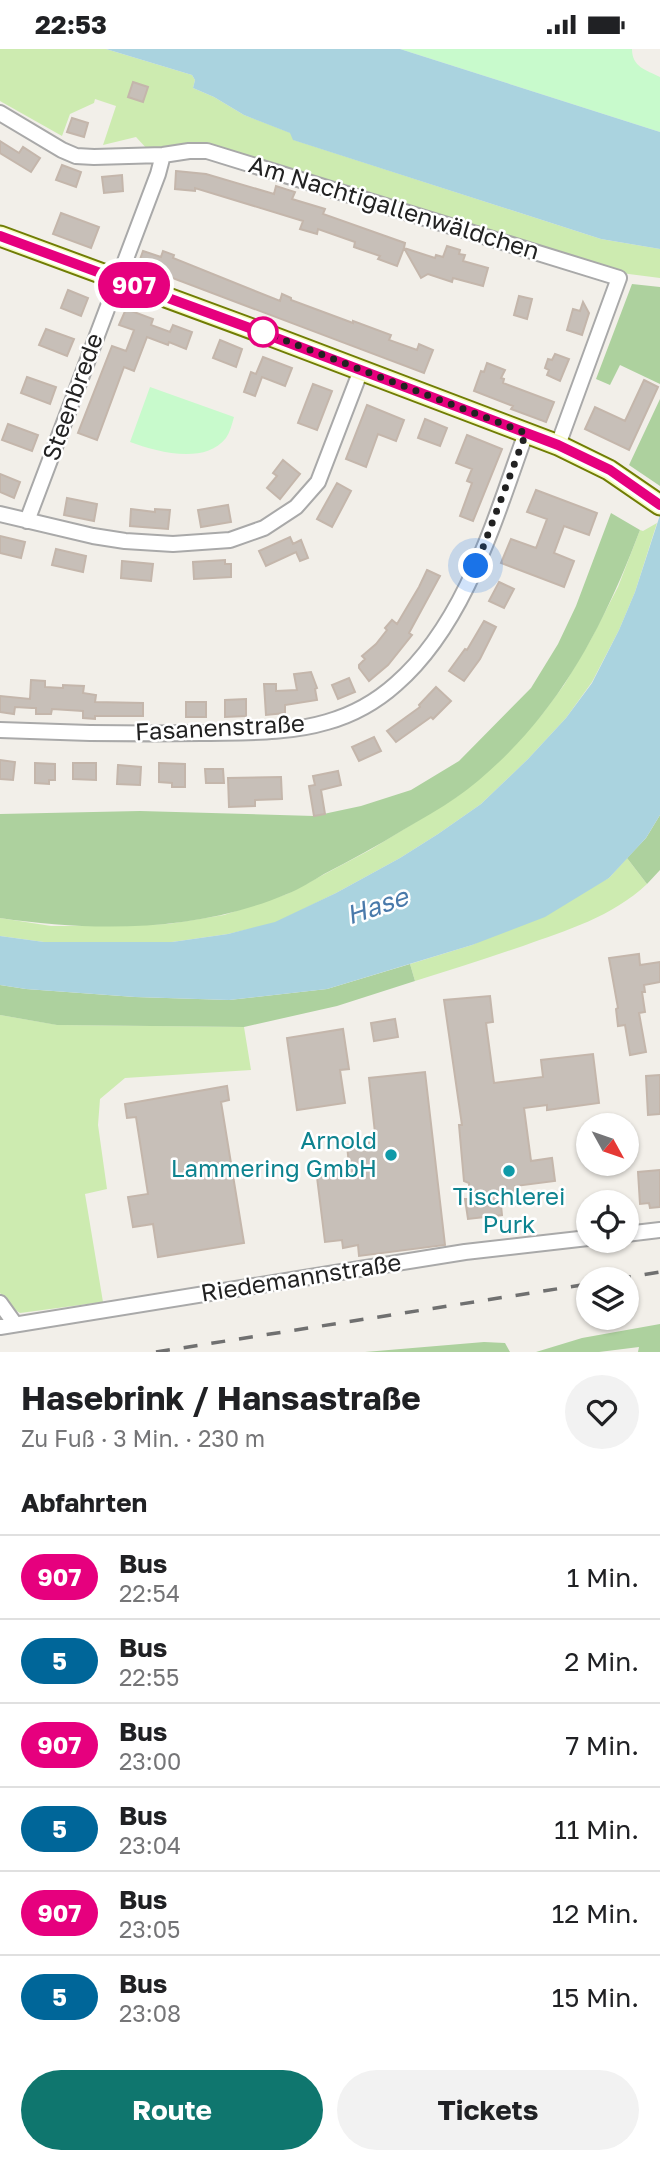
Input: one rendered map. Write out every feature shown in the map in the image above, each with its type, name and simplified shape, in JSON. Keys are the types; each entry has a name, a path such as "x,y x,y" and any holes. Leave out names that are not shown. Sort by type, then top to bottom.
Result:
{"street":[{"name":"Am Nachtigallenwäldchen","path":"0,113 76,156 163,155 207,151 620,278 558,445"},
{"name":"Steenbrede","path":"27,521 163,155"},
{"path":"0,236 558,445 610,470 657,503"},
{"path":"0,514 115,539 184,545 230,540 264,528 296,507 318,482 362,370"},
{"name":"Fasanenstraße","path":"0,730 160,733 290,729 328,722 381,697 398,683 451,616 476,566 526,433"},
{"path":"639,1232 660,1230"},
{"name":"Riedemannstraße","path":"0,1327 465,1252 576,1239"},
{"path":"0,1303 15,1324"}],"green space":[{"path":"0,49 106,49 192,75 195,80 193,88 244,115 291,133 294,140 601,239 660,249 660,278 621,273 227,152 148,150 136,137 103,145 116,106 95,99 94,103 70,114 62,136 0,101"},
{"path":"400,49 632,49 637,64 660,77 660,132"},
{"path":"632,284 660,287 660,384 620,365 610,385 596,379"},
{"path":"150,387 234,417 226,438 217,446 194,454 167,452 130,442"},
{"path":"660,399 660,486 629,465"},
{"path":"611,513 640,530 609,603 585,650 557,695 522,738 491,770 451,801 297,890 253,907 182,922 109,927 0,918 0,814 140,811 314,816 361,806 411,790 459,761 531,688 558,644 576,606"},
{"path":"657,523 635,592 619,630 592,682 566,718 481,804 400,858 275,923 228,934 172,942 44,942 0,936 0,918 51,926 102,926 168,924 224,915 287,894 370,850 458,796 540,717 564,685 618,587 640,530"},
{"path":"660,815 660,870 647,884 627,858 646,838"},
{"path":"627,858 647,884 604,914 556,934 415,981 410,964 472,945 609,878"},
{"path":"410,964 415,981 337,1006 244,1027 57,1025 0,1015 0,985 135,997 229,1000 327,989"},
{"path":"0,1015 58,1025 244,1027 251,1070 125,1078 100,1099 98,1125 107,1189 85,1194 103,1302 20,1313 10,1307 0,1293"},
{"path":"660,1324 660,1352 638,1352 639,1347 599,1352 536,1352 582,1338 639,1330 639,1328"},
{"path":"484,1342 505,1343 510,1352 365,1352"}],"water":[{"path":"106,49 400,49 660,132 660,249 601,239 293,140 290,133 244,115 193,88 195,80 192,75"},
{"name":"Hase","path":"660,515 660,815 646,838 609,878 545,917 472,945 327,989 229,1000 135,997 0,985 0,936 44,942 172,942 228,934 275,922 400,858 481,804 566,718 592,683 635,592"}],"building":[{"path":"133,82 148,87 143,102 128,97"},
{"path":"72,118 88,123 84,137 67,132"},
{"path":"0,141 19,153 23,147 40,158 31,172 0,153"},
{"path":"62,165 81,172 76,187 56,180"},
{"path":"176,171 206,174 274,194 276,186 295,192 292,199 325,209 323,214 405,243 404,248 397,266 378,259 380,256 354,247 355,242 318,229 317,234 300,229 303,221 195,188 195,191 175,189"},
{"path":"122,175 123,191 104,193 102,177"},
{"path":"61,213 99,227 91,248 53,234"},
{"path":"447,246 460,250 459,254 465,255 463,261 488,268 483,286 453,278 452,282 428,274 421,278 404,248 435,258 436,255 443,257"},
{"path":"143,251 161,257 163,251 174,255 173,258 280,301 282,294 291,300 391,335 389,340 417,350 419,344 433,350 424,373 138,265"},
{"path":"68,290 88,298 81,316 61,308"},
{"path":"519,296 532,299 527,319 514,315"},
{"path":"583,302 589,313 582,335 567,330 573,309 580,311"},
{"path":"126,309 153,319 151,325 170,332 173,325 192,332 186,349 147,337 134,371 124,367 97,440 78,433 112,346 126,351 134,330 119,325"},
{"path":"46,329 74,339 67,356 39,345"},
{"path":"220,340 242,349 236,367 213,358"},
{"path":"555,354 569,359 560,381 547,375 549,370 545,368 548,359 552,360"},
{"path":"263,357 292,368 285,386 262,377 255,396 244,392 251,372 256,374"},
{"path":"487,363 505,370 501,378 504,379 503,383 554,402 546,422 474,391"},
{"path":"27,377 56,387 50,404 21,393"},
{"path":"644,380 658,387 629,450 585,429 595,407 625,421"},
{"path":"313,384 332,391 317,430 298,423"},
{"path":"367,405 404,420 396,441 378,434 366,467 346,459"},
{"path":"425,419 447,428 440,446 418,438"},
{"path":"8,424 38,435 32,451 2,440"},
{"path":"467,435 502,449 473,521 460,516 472,483 467,481 472,469 456,463"},
{"path":"283,460 300,474 280,499 267,488 277,476 273,473"},
{"path":"0,474 20,482 14,498 0,492"},
{"path":"337,483 351,491 332,527 317,519"},
{"path":"536,490 597,513 589,535 564,526 554,553 574,561 564,587 501,563 511,539 536,548 547,519 527,512"},
{"path":"67,498 97,504 94,521 64,515"},
{"path":"228,505 231,522 201,527 198,510"},
{"path":"131,509 155,512 155,509 170,510 168,529 130,526"},
{"path":"0,536 25,542 21,558 0,553"},
{"path":"290,537 293,544 301,540 308,558 300,561 296,552 266,566 259,551"},
{"path":"56,549 86,556 83,572 52,565"},
{"path":"225,560 225,564 231,564 231,577 194,579 193,562"},
{"path":"122,561 153,564 151,581 121,578"},
{"path":"427,570 440,576 409,633 412,635 388,665 369,681 359,668 365,659 362,656 376,644 392,620 397,624"},
{"path":"499,582 514,589 504,608 489,601"},
{"path":"484,621 496,627 480,659 464,681 449,671 465,649 467,650"},
{"path":"311,672 317,688 317,700 285,705 285,713 266,715 264,684 276,684 276,691 297,690 294,674"},
{"path":"349,678 355,692 338,699 332,685"},
{"path":"31,680 45,681 45,687 84,686 83,693 96,695 95,702 143,703 143,716 95,716 95,719 83,718 83,711 52,709 51,714 36,714 36,708 15,707 14,714 0,712 0,696 30,699"},
{"path":"436,687 451,701 433,719 431,717 396,742 387,731 420,707"},
{"path":"246,699 246,716 225,717 225,700"},
{"path":"186,702 206,702 206,717 186,717"},
{"path":"374,737 381,751 359,761 352,747"},
{"path":"0,760 15,762 13,780 0,779"},
{"path":"35,763 55,764 55,780 49,780 49,784 35,783"},
{"path":"73,763 96,763 96,780 73,779"},
{"path":"159,763 185,764 185,787 172,787 172,783 159,782"},
{"path":"118,765 141,767 140,785 117,784"},
{"path":"205,769 223,769 224,783 206,783"},
{"path":"338,771 341,785 321,790 325,814 314,816 309,786 315,785 313,776"},
{"path":"281,777 282,799 255,800 255,806 229,807 228,778"},
{"path":"639,954 640,965 660,962 660,982 644,985 645,992 642,992 645,1012 639,1013 646,1052 630,1055 625,1025 618,1026 618,1008 609,958"},
{"path":"490,996 493,1022 486,1023 494,1083 543,1077 541,1060 593,1054 599,1103 547,1110 547,1105 524,1108 531,1161 552,1158 555,1181 515,1186 516,1193 500,1195 502,1215 468,1219 465,1199 470,1199 469,1183 464,1181 459,1125 462,1125 444,1000"},
{"path":"395,1019 398,1037 374,1041 371,1023"},
{"path":"343,1029 349,1069 340,1070 345,1103 297,1110 287,1038"},
{"name":"Arnold Lammering GmbH","path":"425,1072 445,1245 359,1256 358,1245 343,1248 342,1240 325,1242 316,1169 349,1165 347,1145 376,1142 369,1078"},
{"path":"660,1075 660,1114 648,1115 646,1076"},
{"path":"227,1086 229,1100 221,1102 244,1243 158,1257 153,1224 133,1227 128,1197 148,1194 136,1117 127,1118 125,1104"},
{"path":"660,1170 660,1207 650,1208 649,1203 640,1204 639,1172"}],"railway":[{"path":"639,1275 660,1272"},
{"path":"156,1352 576,1286"}],"bus line":[{"name":"907","path":"0,236 558,445 610,470 660,505"}],"place":[{"name":"Arnold Lammering GmbH","path":"391,1155"},
{"name":"Tischlerei Purk","path":"509,1171"}],"route":[{"path":"263,332 526,433 476,566"}]}
